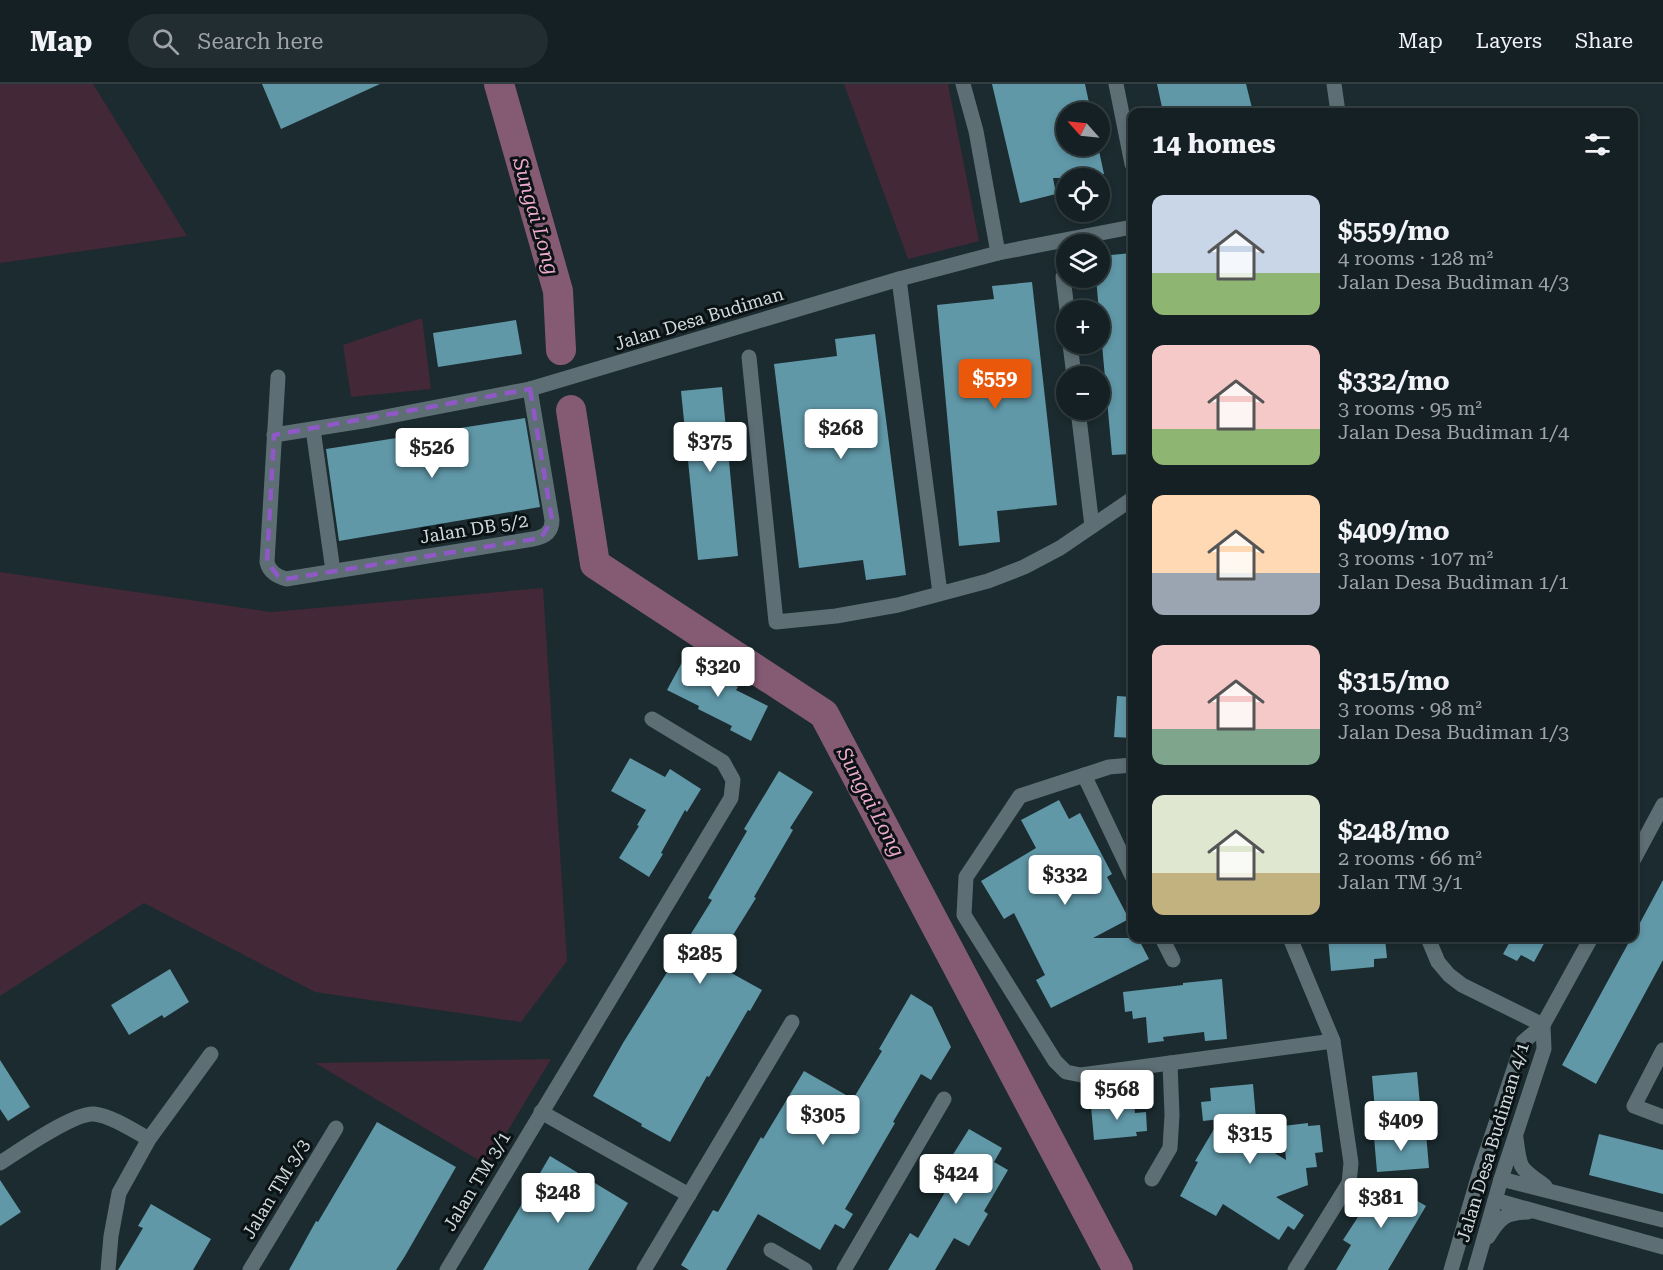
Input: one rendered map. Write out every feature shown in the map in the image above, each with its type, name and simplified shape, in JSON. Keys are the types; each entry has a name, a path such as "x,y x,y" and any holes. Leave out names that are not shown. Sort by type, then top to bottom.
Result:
{"street":[{"path":"963,84 976,131 998,253"},
{"path":"1116,84 1128,144"},
{"path":"1334,84 1337,108"},
{"name":"Jalan Desa Budiman","path":"274,435 369,420 530,389 899,279 998,253 1128,228"},
{"path":"899,279 940,593"},
{"path":"749,357 776,622 836,616 898,605 988,581 1024,567 1059,548 1128,502"},
{"path":"274,435 278,377"},
{"name":"Jalan DB 5/2","path":"274,435 267,562 272,572 286,579 533,540 546,535 552,527 552,520 530,389"},
{"path":"1079,420 1092,526"},
{"path":"313,429 333,571"},
{"name":"Jalan TM 3/1","path":"447,1270 731,798 733,780 723,762 652,719"},
{"path":"1128,765 1109,767 1020,796 966,877 964,915 1055,1061 1066,1072 1081,1075 1333,1041"},
{"path":"1084,775 1128,868"},
{"path":"1640,831 1663,805"},
{"path":"1164,942 1173,960"},
{"path":"1292,942 1333,1041 1351,1163 1349,1183 1295,1270"},
{"name":"Jalan Desa Budiman 4/1","path":"1430,942 1438,962 1462,985 1544,1025"},
{"name":"Jalan Desa Budiman 4/1","path":"1451,1270 1523,1042 1544,1025 1589,942"},
{"path":"644,1270 792,1022"},
{"name":"Jalan Desa Budiman 4/1","path":"1475,1270 1495,1188 1544,1048 1544,1025"},
{"path":"1663,1050 1634,1107 1663,1117"},
{"path":"108,1270 111,1236 120,1193 149,1139 211,1054"},
{"path":"1152,1179 1170,1148 1172,1115 1170,1063"},
{"path":"844,1270 944,1100"},
{"path":"541,1112 689,1195"},
{"path":"0,1163 67,1121 93,1114 117,1122 149,1139"},
{"name":"Jalan TM 3/3","path":"250,1270 336,1128"},
{"path":"1515,1135 1522,1168 1554,1192"},
{"path":"1482,1166 1484,1177 1495,1188 1540,1212 1663,1247"},
{"path":"1470,1205 1479,1194 1495,1188 1554,1192 1663,1220"},
{"path":"1481,1248 1502,1218 1512,1213 1540,1212"},
{"path":"771,1250 805,1270"}],"highlighted area":[{"path":"530,389 552,520 541,538 286,579 278,576 267,562 274,435"}],"shaded area":[{"path":"0,84 93,84 187,236 0,263"},
{"path":"844,84 948,84 979,241 908,259"},
{"path":"422,318 431,389 351,397 343,345"},
{"path":"0,572 271,612 543,588 567,961 521,1022 315,992 144,903 0,996"},
{"path":"551,1059 487,1165 315,1063"}],"building":[{"path":"262,84 380,84 281,129"},
{"path":"992,84 1085,84 1089,102 1056,102 1056,156 1100,156 1103,168 1056,168 1056,178 1053,178 1056,194 1020,203"},
{"path":"1157,84 1246,84 1252,108 1162,108"},
{"path":"1128,253 1128,454 1112,455 1109,420 1110,366 1104,366 1103,354 1110,354 1110,300 1098,300 1097,288 1110,288 1110,255"},
{"path":"1032,282 1057,505 997,511 1000,542 959,546 937,305 994,299 992,286"},
{"path":"516,320 522,354 438,367 433,333"},
{"path":"875,334 906,575 866,580 863,560 799,568 774,364 837,356 835,339"},
{"path":"722,387 738,556 698,560 681,391"},
{"path":"525,418 540,507 339,541 326,449"},
{"path":"686,655 707,666 705,670 738,687 736,690 768,706 751,741 730,730 732,726 667,690"},
{"path":"1117,696 1128,697 1128,738 1114,737"},
{"path":"630,758 665,777 670,769 701,789 687,812 685,810 649,877 619,858 646,810 611,791"},
{"path":"779,771 813,792 790,828 793,830 754,897 756,898 715,964 762,990 709,1077 707,1076 670,1142 593,1096 623,1043 712,900 708,898 747,831 744,829"},
{"path":"1059,800 1069,819 1080,813 1112,874 1107,877 1128,917 1128,920 1093,938 1128,938 1128,942 1140,942 1149,959 1051,1008 1036,980 1045,975 1014,913 1004,919 981,881 1036,848 1021,820"},
{"path":"1663,880 1663,960 1596,1084 1562,1065 1629,942 1638,942 1638,927"},
{"path":"1328,942 1385,942 1387,958 1374,959 1374,967 1331,971"},
{"path":"1510,942 1545,942 1534,962 1521,955 1517,961 1503,954"},
{"path":"170,969 189,1002 164,1018 162,1015 129,1035 111,1005"},
{"path":"1222,979 1227,1039 1205,1041 1204,1032 1163,1037 1164,1041 1148,1043 1146,1017 1133,1019 1132,1011 1125,1012 1123,992"},
{"path":"911,994 932,1007 951,1047 931,1080 921,1074 845,1209 853,1214 844,1229 835,1224 820,1250 758,1214 726,1270 689,1270 681,1265 713,1210 718,1212 761,1137 763,1139 804,1071 853,1099 882,1051 879,1049"},
{"path":"0,1060 30,1107 8,1121 0,1109"},
{"path":"1417,1072 1420,1105 1411,1107 1401,1124 1375,1110 1372,1076"},
{"path":"1253,1084 1256,1119 1223,1122 1286,1160 1283,1126 1308,1123 1308,1126 1320,1125 1323,1152 1315,1153 1317,1167 1306,1168 1308,1185 1276,1197 1304,1215 1294,1230 1288,1226 1279,1240 1223,1204 1216,1216 1180,1196 1198,1162 1195,1161 1220,1119 1203,1121 1201,1102 1211,1101 1210,1088"},
{"path":"1134,1102 1135,1113 1146,1112 1147,1131 1136,1132 1137,1136 1094,1140 1091,1106"},
{"path":"377,1122 456,1167 405,1256 396,1270 289,1270 316,1221 318,1222"},
{"path":"969,1129 1002,1148 994,1162 1008,1170 984,1211 988,1214 969,1246 954,1238 935,1270 888,1270 910,1233 918,1238 958,1170 947,1164"},
{"path":"1426,1133 1429,1168 1377,1172 1374,1137"},
{"path":"1599,1134 1663,1150 1663,1194 1589,1175"},
{"path":"550,1156 628,1203 588,1270 483,1270"},
{"path":"1380,1179 1426,1206 1388,1270 1336,1270 1351,1245 1343,1240"},
{"path":"0,1180 21,1212 0,1226"},
{"path":"151,1204 211,1239 193,1270 118,1270 143,1228 138,1226"}],"waterway":[{"name":"Sungai Long","path":"499,84 558,291 561,350"},
{"name":"Sungai Long","path":"571,410 595,564 824,714 1118,1270"}]}
